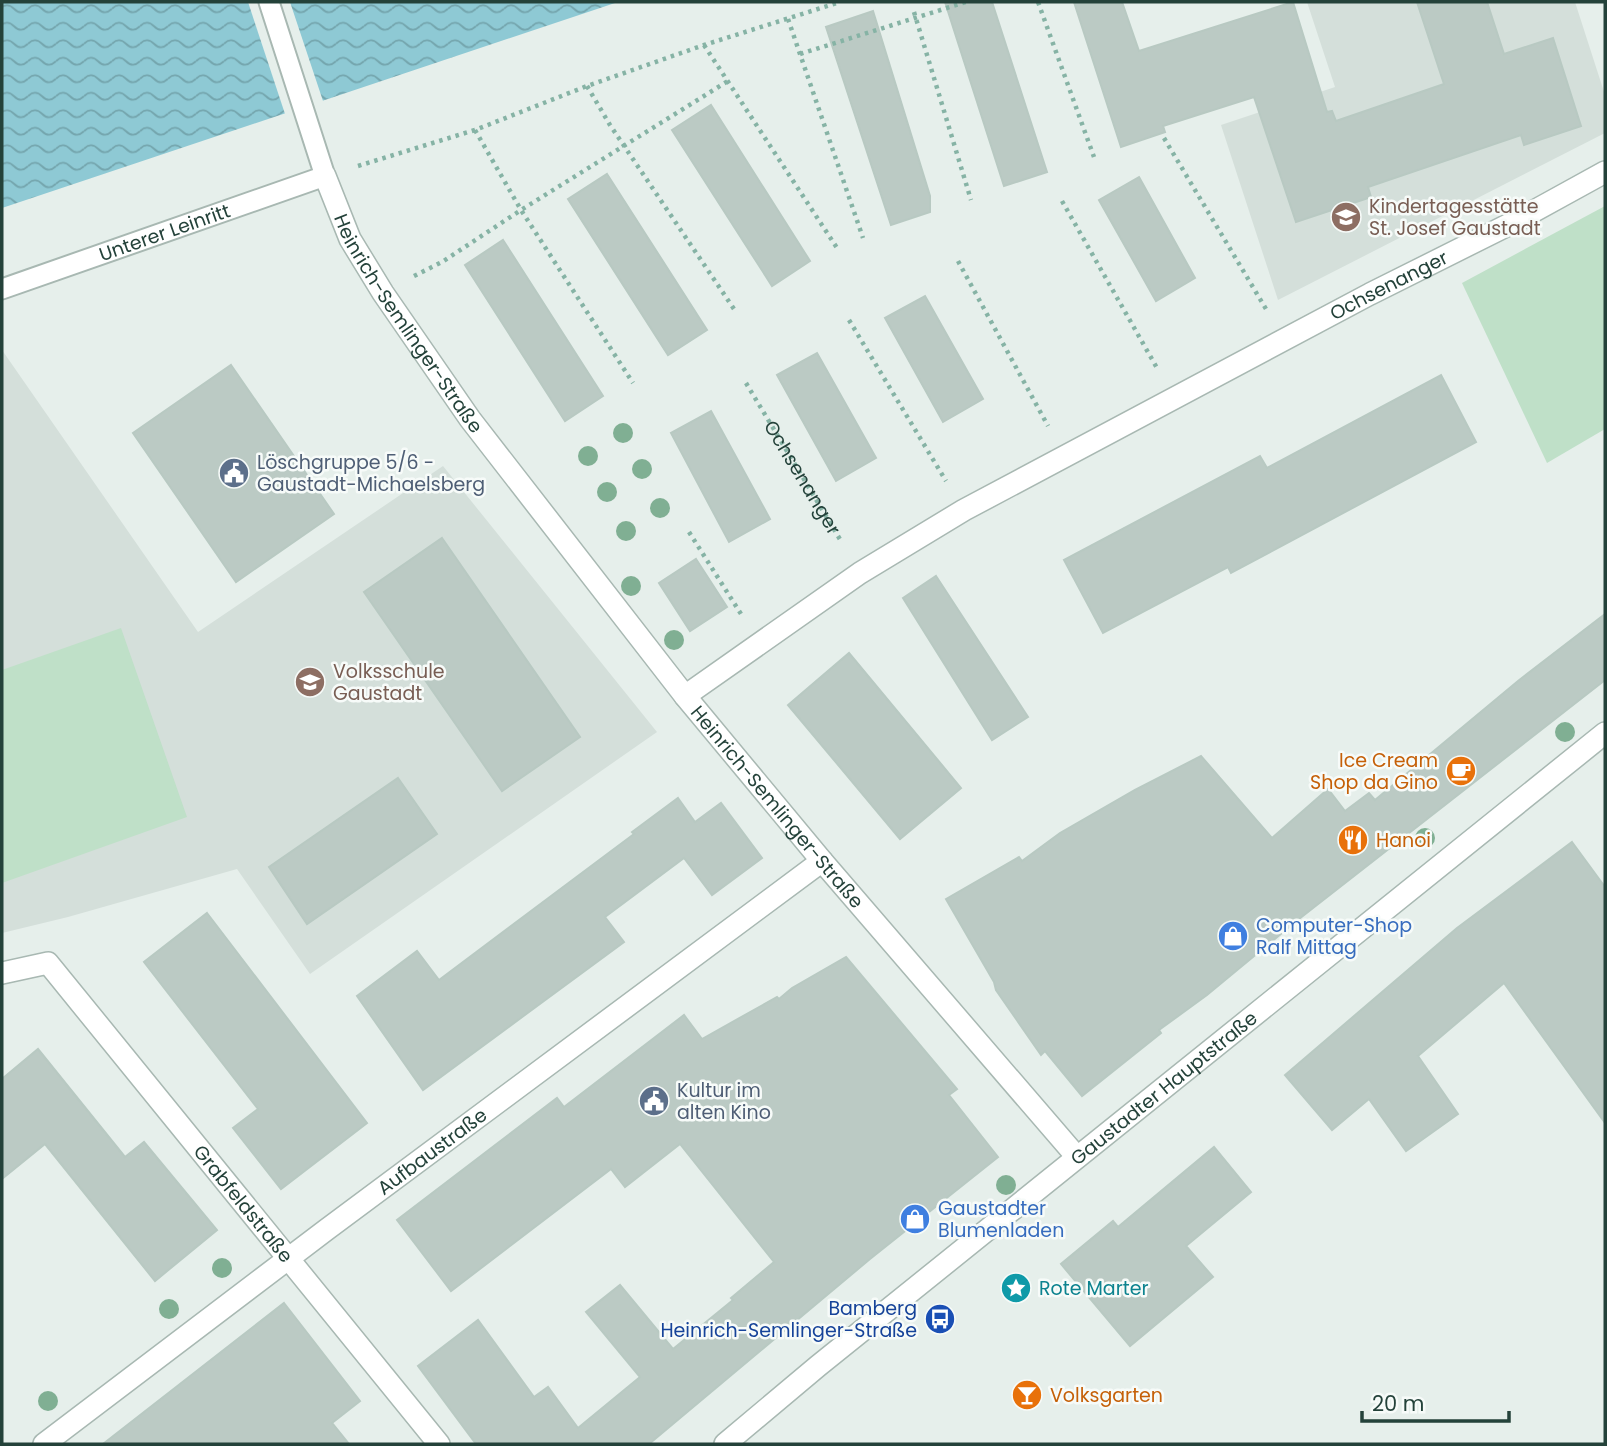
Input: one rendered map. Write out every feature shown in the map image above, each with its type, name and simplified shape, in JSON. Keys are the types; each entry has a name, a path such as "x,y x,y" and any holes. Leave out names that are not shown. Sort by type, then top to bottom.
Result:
{"street":[{"name":"Ochsenanger","path":"685,696 860,573 964,510 1605,172"},
{"name":"Heinrich-Semlinger-Straße","path":"325,176 350,239 398,316 470,419 685,696 822,861 1077,1157"},
{"name":"Gaustadter Hauptstraße","path":"725,1444 1605,733"},
{"name":"Aufbaustraße","path":"44,1444 822,861"},
{"name":"Grabfeldstraße","path":"2,974 48,963 439,1444"}],"lane":[{"name":"Heinrich-Semlinger-Straße","path":"269,2 325,176"},
{"name":"Unterer Leinritt","path":"2,289 325,176"}],"path":[{"path":"325,176 475,130 587,86 840,2"},
{"path":"800,55 915,15 966,2"},
{"path":"1038,2 1094,157"},
{"path":"915,15 971,200"},
{"path":"788,19 863,238"},
{"path":"704,45 839,251"},
{"path":"442,262 728,81"},
{"path":"587,86 736,312"},
{"path":"475,130 521,210 633,383"},
{"path":"1164,138 1284,340"},
{"path":"1062,201 1175,398"},
{"path":"958,261 1065,456"},
{"path":"849,320 964,510"},
{"name":"Ochsenanger","path":"746,383 860,573"},
{"path":"690,532 760,644"}],"shaded area":[{"name":"Kindertagesstätte St. Josef Gaustadt","path":"1307,2 1575,2 1605,95 1605,133 1278,300 1221,125 1335,87"},
{"name":"Volksschule Gaustadt","path":"2,350 198,632 443,466 657,732 310,974 237,869 2,933"}],"green space":[{"path":"1605,206 1605,429 1547,463 1462,283"},
{"path":"121,628 187,817 2,883 2,670"}],"water":[{"path":"2,2 618,2 2,208"}],"pier":[{"path":"248,2 290,2 324,104 286,117"}],"building":[{"path":"945,2 992,2 1047,172 1004,186"},
{"path":"1074,2 1122,2 1139,51 1293,2 1327,112 1332,111 1336,121 1444,84 1417,2 1487,2 1504,54 1553,38 1581,126 1524,145 1521,135 1368,187 1371,197 1296,222 1254,97 1163,126 1165,132 1121,147"},
{"path":"873,11 930,196 930,212 891,225 826,27"},
{"path":"711,105 810,261 772,286 672,130"},
{"path":"607,174 707,330 668,355 568,199"},
{"path":"1139,177 1195,278 1156,301 1099,200"},
{"path":"503,240 603,396 565,421 465,265"},
{"path":"925,296 983,399 943,422 885,318"},
{"path":"817,353 876,458 836,481 777,375"},
{"name":"Löschgruppe 5/6 - Gaustadt-Michaelsberg","path":"231,365 334,514 236,582 133,433"},
{"path":"1441,375 1476,442 1231,573 1228,567 1103,633 1064,560 1260,456 1267,468"},
{"path":"711,411 770,519 729,542 671,433"},
{"path":"442,538 580,737 502,791 364,592"},
{"path":"696,559 727,607 690,631 659,583"},
{"path":"936,576 1028,717 992,740 903,598"},
{"path":"1605,614 1605,680 1159,1030 1161,1033 1082,1096 1045,1051 1041,1055 996,990 946,899 1019,857 1022,861 1060,833 1201,756 1272,838 1328,789 1345,811 1369,793 1375,800 1518,681"},
{"path":"849,653 961,788 900,839 788,705"},
{"path":"398,778 437,834 307,924 269,867"},
{"path":"678,798 695,822 721,803 762,858 712,895 684,858 605,917 624,942 423,1090 357,996 417,951 439,980"},
{"path":"1572,842 1605,887 1605,1123 1504,983 1418,1056 1458,1114 1406,1151 1369,1099 1332,1130 1285,1075 1457,928"},
{"path":"207,913 367,1123 281,1189 233,1128 258,1109 144,962"},
{"path":"846,957 957,1089 949,1095 998,1157 870,1259 649,1444 476,1444 418,1366 478,1320 534,1397 548,1387 578,1428 640,1377 586,1312 620,1285 673,1349 774,1262 680,1144 625,1187 611,1169 451,1291 397,1220 557,1098 564,1107 684,1015 702,1039 777,997 779,999 792,988"},
{"path":"38,1049 125,1157 144,1142 217,1230 155,1281 45,1144 2,1179 2,1079"},
{"path":"1214,1147 1251,1192 1186,1246 1213,1277 1130,1346 1061,1264 1113,1221 1118,1227"},
{"path":"284,1303 360,1401 332,1423 349,1444 103,1444"}],"place":[{"name":"Kindertagesstätte St. Josef Gaustadt","path":"1346,217"},
{"name":"Löschgruppe 5/6 - Gaustadt-Michaelsberg","path":"234,473"},
{"name":"Volksschule Gaustadt","path":"310,682"},
{"name":"Ice Cream Shop da Gino","path":"1461,771"},
{"name":"Hanoi","path":"1353,840"},
{"name":"Computer-Shop Ralf Mittag","path":"1233,936"},
{"name":"Kultur im alten Kino","path":"654,1101"},
{"name":"Gaustadter Blumenladen","path":"915,1219"},
{"name":"Rote Marter","path":"1016,1288"},
{"name":"Bamberg Heinrich-Semlinger-Straße","path":"940,1319"},
{"name":"Volksgarten","path":"1027,1395"}]}
